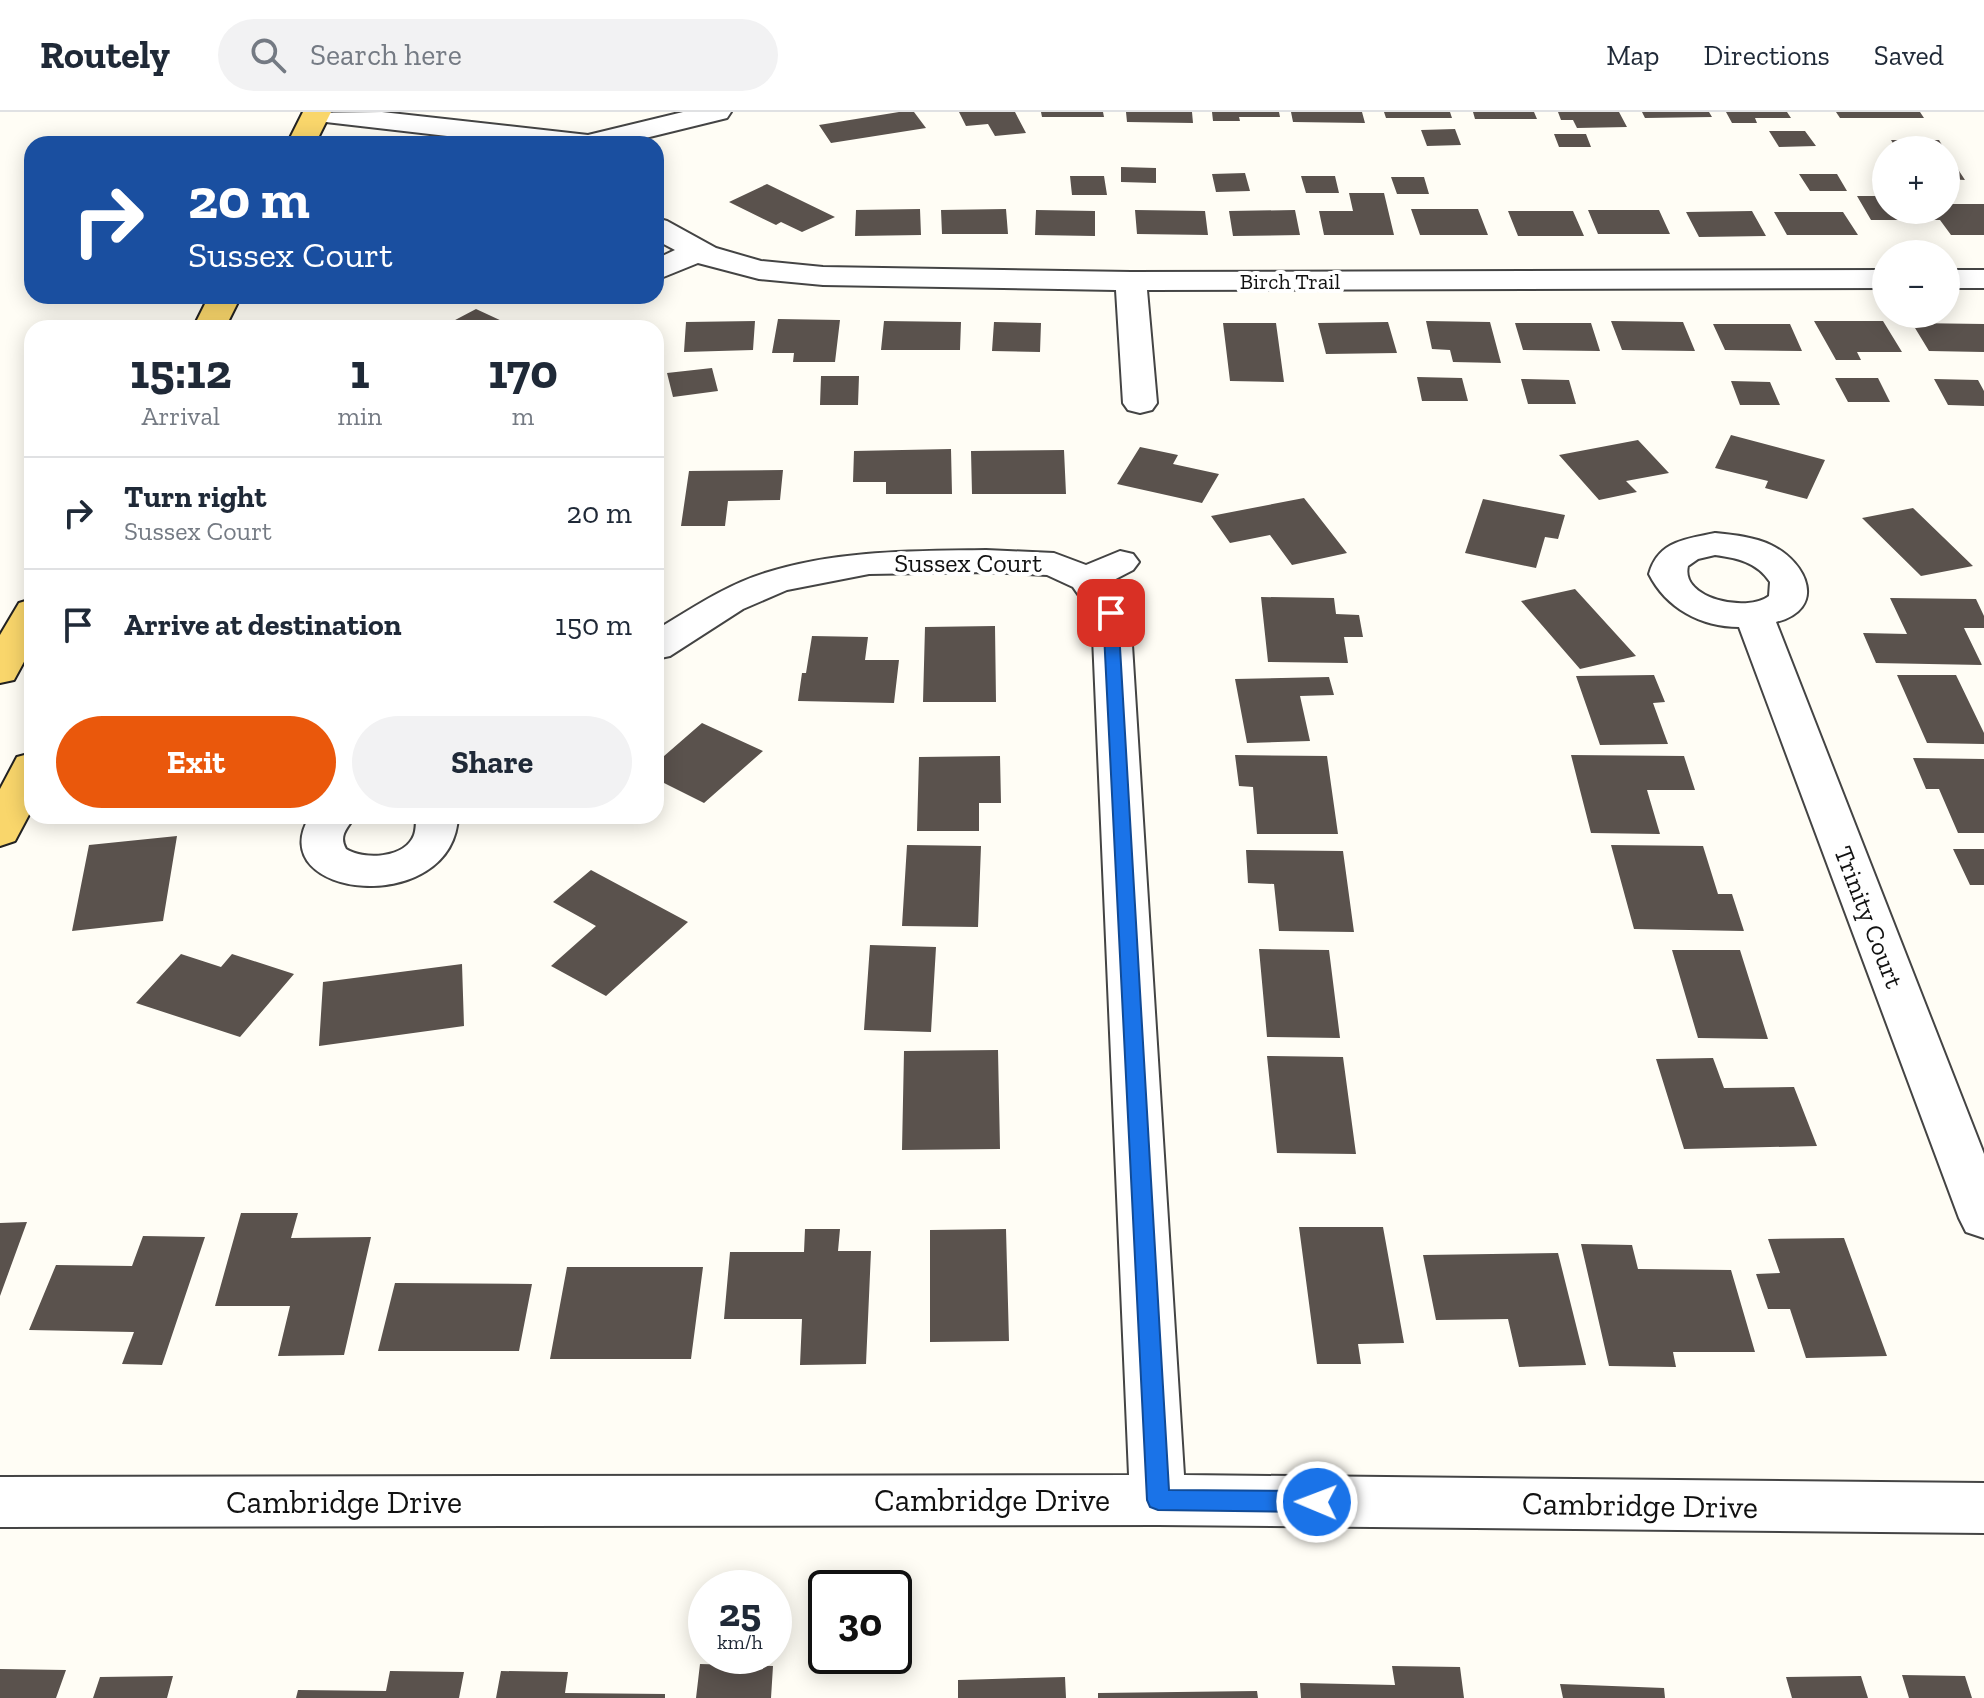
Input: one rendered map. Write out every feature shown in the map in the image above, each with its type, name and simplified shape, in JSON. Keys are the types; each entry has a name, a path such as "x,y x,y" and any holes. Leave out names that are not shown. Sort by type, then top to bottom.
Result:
{"main road":[{"path":"305,136 317,112"},
{"path":"0,671 24,626"},
{"path":"0,831 24,783"}],"street":[{"path":"317,112 522,136"},
{"path":"622,136 717,112"},
{"name":"Birch Trail","path":"664,232 698,251 759,270 823,276 1131,281 1872,279"},
{"path":"664,267 698,251"},
{"path":"1960,279 1984,279"},
{"path":"1131,281 1140,403"},
{"name":"Sussex Court","path":"664,642 730,601 777,581 869,563 986,561 1054,564 1103,571 1111,613 1158,1500"},
{"name":"Trinity Court","path":"1754,616 1984,1218"},
{"path":"326,824 320,837 323,853 340,867 358,872 389,870 424,853 435,840 439,824"},
{"name":"Cambridge Drive","path":"0,1502 1158,1500 1984,1508"}],"building":[{"path":"914,112 926,128 831,143 819,125"},
{"path":"959,112 1015,112 1026,133 995,136 988,124 966,126"},
{"path":"1041,112 1103,112 1104,117 1042,117"},
{"path":"1126,112 1192,112 1193,123 1127,122"},
{"path":"1212,112 1279,112 1280,117 1239,117 1240,121 1213,121"},
{"path":"1291,112 1362,112 1365,123 1293,122"},
{"path":"1384,112 1450,112 1452,118 1386,118"},
{"path":"1473,112 1534,112 1537,119 1475,119"},
{"path":"1558,112 1619,112 1627,127 1577,128 1573,120 1561,120"},
{"path":"1642,112 1709,112 1712,117 1645,118"},
{"path":"1726,112 1787,112 1791,118 1755,118 1757,123 1732,123"},
{"path":"1836,112 1920,112 1924,118 1840,118"},
{"path":"1455,129 1461,145 1427,146 1421,130"},
{"path":"1769,131 1805,131 1816,146 1779,147"},
{"path":"1554,134 1586,134 1591,147 1559,147"},
{"path":"1121,167 1156,168 1156,183 1121,182"},
{"path":"1245,173 1250,191 1216,192 1212,174"},
{"path":"1799,174 1837,174 1847,191 1810,191"},
{"path":"1070,176 1104,176 1107,195 1072,195"},
{"path":"1301,176 1335,176 1339,193 1306,193"},
{"path":"1391,177 1424,177 1429,194 1397,194"},
{"path":"767,184 835,217 802,232 781,222 776,225 729,202"},
{"path":"1349,193 1384,193 1394,235 1324,235 1319,211 1353,211"},
{"path":"1857,196 1872,196 1871,220"},
{"path":"1960,204 1984,204 1984,235 1951,235 1943,224 1960,224"},
{"path":"920,209 921,235 855,236 856,210"},
{"path":"1006,209 1008,234 942,234 941,210"},
{"path":"1411,209 1478,209 1488,235 1420,235"},
{"path":"1036,210 1095,211 1095,236 1035,235"},
{"path":"1135,210 1205,211 1208,235 1137,234"},
{"path":"1295,210 1300,235 1233,236 1229,211"},
{"path":"1588,210 1659,210 1670,234 1598,234"},
{"path":"1508,211 1573,211 1584,236 1518,236"},
{"path":"1752,211 1766,236 1699,237 1686,212"},
{"path":"1774,212 1843,212 1858,235 1787,235"},
{"path":"476,309 500,320 455,320"},
{"path":"778,319 840,320 835,362 793,362 794,353 772,353"},
{"path":"755,321 753,350 684,352 686,322"},
{"path":"884,321 961,322 960,350 881,350"},
{"path":"1426,321 1490,322 1501,363 1453,362 1450,350 1432,349"},
{"path":"1611,321 1683,322 1695,351 1622,350"},
{"path":"1814,321 1872,321 1872,328 1887,328 1902,352 1857,352 1861,360 1836,360"},
{"path":"994,322 1041,323 1040,352 992,351"},
{"path":"1388,322 1397,353 1326,354 1318,323"},
{"path":"1223,323 1276,323 1284,382 1230,381"},
{"path":"1515,323 1591,323 1600,351 1523,350"},
{"path":"1713,324 1790,324 1802,351 1725,350"},
{"path":"1960,324 1984,324 1984,352 1929,351 1915,328 1960,328"},
{"path":"712,368 718,391 673,397 667,373"},
{"path":"821,376 859,376 858,405 820,405"},
{"path":"1417,377 1462,378 1468,401 1422,401"},
{"path":"1835,378 1878,378 1890,402 1848,402"},
{"path":"1521,379 1569,380 1576,404 1528,404"},
{"path":"1934,379 1978,380 1984,391 1984,406 1948,405"},
{"path":"1731,381 1770,382 1780,405 1740,405"},
{"path":"1731,435 1825,460 1807,499 1765,488 1768,481 1715,468"},
{"path":"1638,440 1669,473 1626,481 1637,492 1599,500 1559,455"},
{"path":"1140,447 1178,455 1173,464 1219,474 1202,503 1117,484"},
{"path":"951,449 952,494 886,494 886,482 853,482 854,451"},
{"path":"1064,450 1066,494 972,494 971,451"},
{"path":"783,470 780,500 728,501 725,526 681,526 689,471"},
{"path":"1304,498 1347,553 1292,565 1270,535 1230,543 1211,516"},
{"path":"1483,499 1565,515 1558,539 1545,537 1536,568 1465,553"},
{"path":"1913,508 1973,566 1921,576 1862,518"},
{"path":"1575,589 1636,656 1580,669 1521,601"},
{"path":"1261,597 1334,598 1336,614 1359,615 1363,637 1344,637 1348,663 1268,662"},
{"path":"1890,598 1976,599 1984,616 1984,628 1964,628 1982,665 1876,663 1863,633 1907,634"},
{"path":"995,626 996,702 923,702 925,627"},
{"path":"812,636 868,637 865,660 899,660 894,703 798,701"},
{"path":"1654,675 1665,702 1653,703 1668,744 1600,745 1576,676"},
{"path":"1897,675 1956,675 1984,733 1984,744 1927,743"},
{"path":"1329,677 1334,695 1300,696 1310,741 1247,743 1235,679"},
{"path":"702,723 763,751 704,803 664,783 664,756"},
{"path":"1235,755 1327,756 1338,834 1257,834 1253,787 1239,786"},
{"path":"1571,755 1684,756 1695,790 1647,790 1660,834 1591,833"},
{"path":"1000,756 1001,803 979,803 979,831 917,831 919,757"},
{"path":"1913,758 1984,759 1984,833 1958,833 1939,789 1926,789"},
{"path":"177,836 163,921 72,931 89,845"},
{"path":"907,845 981,846 978,927 902,926"},
{"path":"1611,845 1703,846 1718,894 1732,894 1744,931 1634,929"},
{"path":"1953,849 1984,849 1984,885 1970,885"},
{"path":"1246,850 1343,851 1354,932 1279,931 1274,884 1248,883"},
{"path":"591,870 688,922 606,996 551,966 596,926 553,902"},
{"path":"870,945 936,947 931,1032 864,1030"},
{"path":"1259,949 1329,950 1340,1038 1267,1037"},
{"path":"1672,950 1740,950 1768,1039 1698,1038"},
{"path":"181,954 221,967 232,954 294,974 240,1037 136,1003"},
{"path":"462,964 464,1026 319,1046 323,982"},
{"path":"998,1050 1000,1149 902,1150 904,1051"},
{"path":"1267,1056 1343,1057 1356,1154 1277,1153"},
{"path":"1713,1058 1724,1088 1794,1087 1817,1146 1684,1149 1656,1059"},
{"path":"241,1213 298,1213 291,1238 371,1237 344,1355 278,1356 290,1306 215,1306"},
{"path":"27,1222 0,1296 0,1223"},
{"path":"1299,1227 1383,1227 1404,1343 1358,1344 1361,1364 1317,1364"},
{"path":"805,1229 840,1229 838,1251 871,1251 866,1364 800,1365 802,1319 724,1319 730,1252 804,1252"},
{"path":"1006,1229 1009,1341 930,1342 930,1230"},
{"path":"143,1236 205,1237 162,1365 122,1364 134,1332 29,1330 56,1265 132,1266"},
{"path":"1844,1238 1887,1356 1806,1358 1790,1309 1768,1309 1756,1274 1780,1273 1768,1239"},
{"path":"1581,1244 1632,1245 1638,1269 1731,1270 1755,1352 1673,1352 1676,1367 1609,1366"},
{"path":"1558,1253 1586,1365 1519,1367 1508,1319 1436,1320 1423,1255"},
{"path":"567,1267 703,1267 691,1359 550,1359"},
{"path":"395,1283 532,1284 519,1351 378,1351"},
{"path":"1392,1666 1460,1667 1464,1698 1301,1698 1300,1683 1395,1685"},
{"path":"0,1669 66,1670 56,1698 0,1698"},
{"path":"390,1671 464,1672 459,1698 296,1698 298,1690 386,1691"},
{"path":"501,1671 568,1672 565,1693 665,1694 665,1698 496,1698"},
{"path":"699,1674 772,1674 771,1698 696,1698"},
{"path":"1902,1675 1965,1676 1972,1698 1909,1698"},
{"path":"173,1676 167,1698 93,1698 100,1677"},
{"path":"1861,1676 1868,1698 1792,1698 1786,1677"},
{"path":"1065,1677 1066,1698 958,1698 958,1680"},
{"path":"1560,1684 1664,1688 1665,1698 1563,1698"},
{"path":"1257,1691 1258,1698 1098,1698 1098,1693"}],"route":[{"path":"1111,613 1158,1500 1317,1502"}]}
